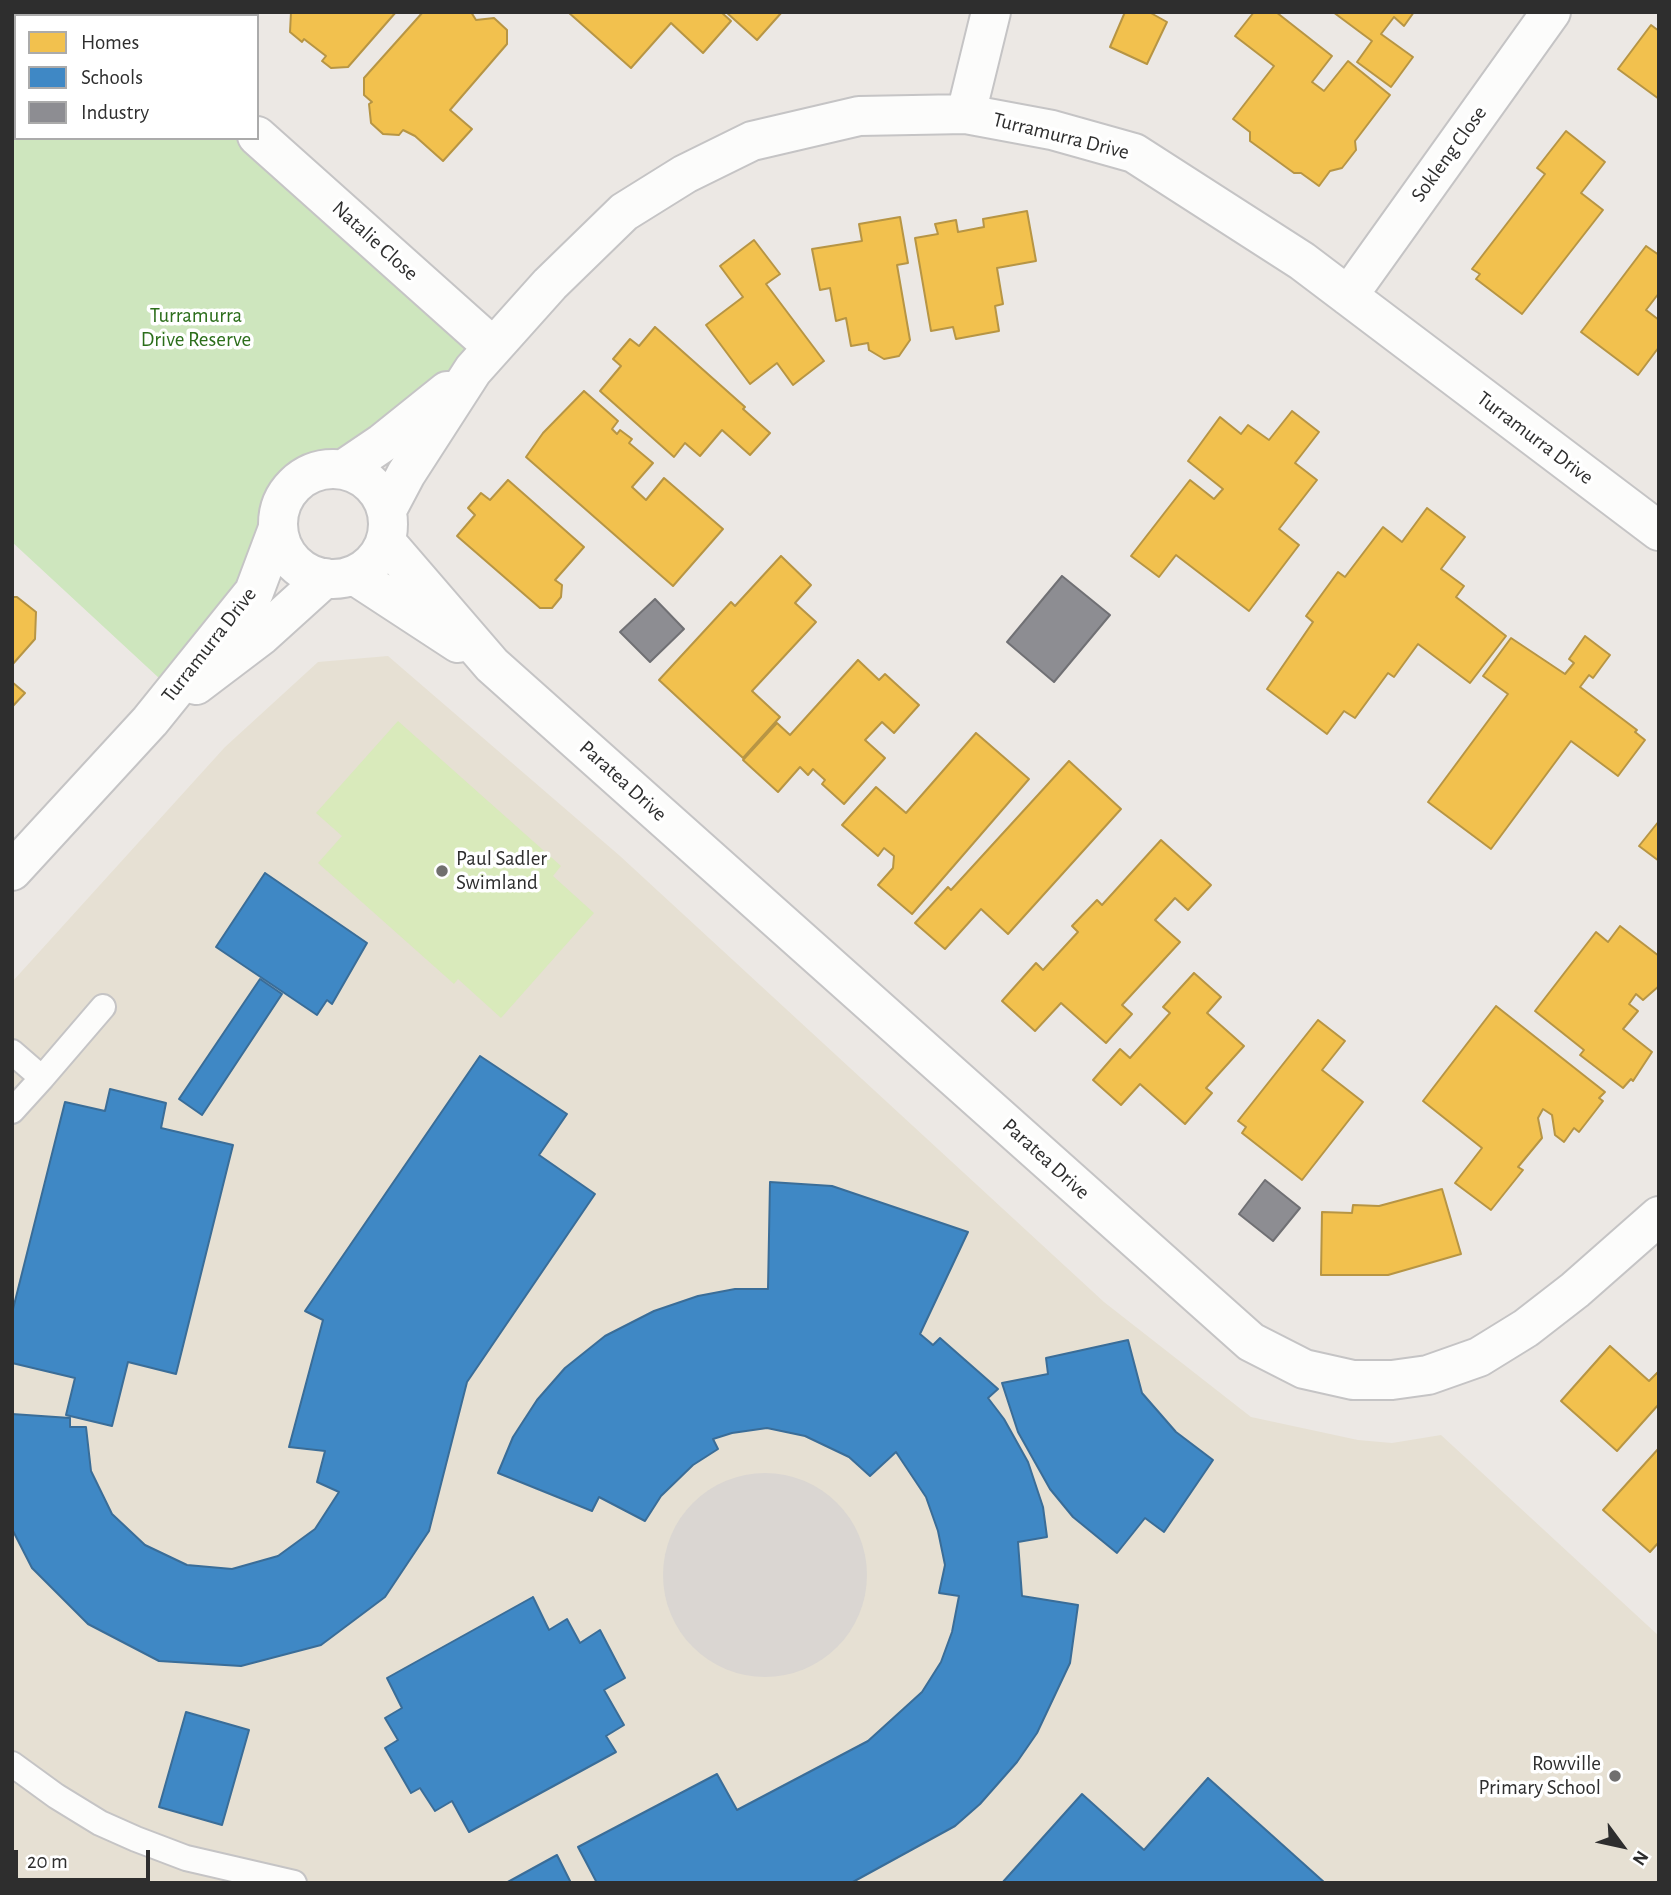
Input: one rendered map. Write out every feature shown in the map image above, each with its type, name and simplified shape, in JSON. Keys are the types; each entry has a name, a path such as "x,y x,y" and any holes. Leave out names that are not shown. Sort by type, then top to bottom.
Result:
{"street":[{"path":"966,114 991,12"},
{"name":"Sokleng Close","path":"1348,296 1552,12"},
{"name":"Turramurra Drive","path":"344,469 382,444 483,358 624,212 685,174 752,141 859,116 966,114 1052,130 1134,153 1268,237 1659,531"},
{"name":"Natalie Close","path":"259,138 483,358"},
{"name":"Turramurra Drive","path":"387,526 406,474 483,358"},
{"path":"344,469 372,484 387,526 379,556 340,577 308,573 293,562 283,546 278,528 279,511 297,482 320,471 344,469"},
{"name":"Paratea Drive","path":"387,526 492,665 1251,1342 1304,1369 1353,1380 1392,1380 1428,1375 1479,1357 1526,1328 1575,1290 1659,1216"},
{"name":"Turramurra Drive","path":"12,871 150,720 254,592 278,528"},
{"name":"Turramurra Drive","path":"150,720 340,577"},
{"name":"Paratea Drive","path":"340,577 492,665"}],"lane":[{"path":"12,1111 103,1007"},
{"path":"12,1052 42,1078"},
{"path":"12,1764 100,1823 136,1839 186,1858 279,1881"}],"shaded area":[{"path":"388,656 620,856 1104,1302 1251,1417 1358,1440 1392,1443 1441,1435 1659,1636 1659,1883 12,1883 12,982 225,747 318,662"},
{"path":"765,1473 804,1481 822,1490 837,1503 850,1518 859,1536 867,1575 859,1614 850,1632 837,1647 822,1660 804,1669 765,1677 726,1669 708,1660 693,1647 680,1632 671,1614 663,1575 671,1536 680,1518 693,1503 708,1490 726,1481"}],"green space":[{"name":"Turramurra Drive Reserve","path":"14,48 14,140 259,140 492,346 328,469 311,473 297,482 286,496 173,691 12,542"},
{"name":"Paul Sadler Swimland","path":"398,721 561,866 553,876 594,913 501,1018 458,979 454,984 318,863 342,836 316,813"}],"building: Homes":[{"path":"291,12 396,12 348,67 331,68 322,61 326,56 290,32"},
{"path":"423,12 471,12 476,20 494,18 507,30 507,44 450,110 472,129 443,161 415,136 403,130 399,135 383,134 371,123 369,104 372,102 364,95 364,78"},
{"path":"568,12 721,12 731,21 703,53 671,23 631,68"},
{"path":"726,12 782,12 757,40"},
{"path":"1125,12 1149,12 1167,22 1147,64 1110,47"},
{"path":"1254,12 1276,12 1332,56 1312,82 1324,91 1348,61 1390,95 1355,141 1356,150 1342,168 1330,171 1319,186 1301,173 1294,173 1250,141 1250,132 1233,119 1274,66 1235,36"},
{"path":"1333,12 1414,12 1404,26 1394,17 1381,34 1413,57 1391,87 1357,62 1372,41"},
{"path":"1651,25 1659,31 1659,99 1618,69"},
{"path":"1566,131 1605,162 1581,193 1603,210 1522,314 1476,279 1480,274 1472,269 1545,174 1537,168"},
{"path":"1027,211 1036,261 997,268 1003,304 995,306 999,331 956,339 953,327 931,331 915,238 938,234 935,224 956,220 958,232 984,227 983,219"},
{"path":"900,217 908,263 897,265 910,340 899,356 884,359 869,350 868,343 851,346 846,318 836,321 830,288 820,290 812,249 862,241 859,224"},
{"path":"754,240 780,274 766,284 824,361 793,385 777,363 750,384 706,325 743,297 720,266"},
{"path":"1646,246 1659,255 1659,293 1646,310 1659,320 1659,347 1638,375 1581,332"},
{"path":"655,327 745,407 743,409 770,433 750,455 722,430 700,456 685,443 674,457 600,391 621,366 613,359 630,339 639,346"},
{"path":"584,391 618,421 612,429 617,434 620,430 632,439 629,443 653,463 632,487 646,500 664,478 723,529 673,586 526,457 543,433"},
{"path":"1292,411 1319,432 1295,463 1317,480 1279,529 1299,545 1249,611 1176,555 1159,577 1131,556 1190,480 1214,499 1223,489 1188,461 1220,417 1241,434 1248,425 1269,440"},
{"path":"508,480 584,547 555,580 562,585 561,597 552,608 540,608 457,536 475,515 468,508 481,493 490,500"},
{"path":"1427,508 1465,537 1441,569 1464,586 1456,597 1506,636 1470,683 1418,644 1394,677 1388,673 1355,718 1344,711 1327,734 1267,689 1313,622 1306,616 1338,572 1345,577 1383,527 1402,542"},
{"path":"781,556 811,585 795,603 816,622 752,691 780,717 743,758 659,680 731,602 735,606"},
{"path":"12,597 17,597 36,612 35,639 12,665"},
{"path":"1585,636 1610,655 1593,678 1589,675 1580,687 1637,730 1635,732 1645,740 1618,776 1571,741 1491,849 1428,802 1508,694 1483,676 1511,638 1565,674 1574,663 1569,659"},
{"path":"858,660 879,680 885,674 919,705 894,733 882,722 865,740 885,758 844,804 822,784 825,780 813,769 808,775 800,767 778,792 743,760 777,723 790,735"},
{"path":"12,682 25,693 12,707"},
{"path":"976,733 1029,779 912,914 878,885 893,868 894,856 884,848 878,856 842,825 876,787 906,813"},
{"path":"1069,761 1121,809 1008,934 981,909 945,949 915,923 948,887 951,890"},
{"path":"1659,821 1659,861 1639,846"},
{"path":"1161,840 1211,885 1188,910 1175,898 1155,920 1180,942 1122,1005 1132,1014 1106,1043 1061,1003 1035,1031 1002,1001 1036,963 1043,970 1078,932 1072,926 1097,900 1102,905"},
{"path":"1620,926 1659,956 1659,986 1643,1000 1636,994 1629,1004 1638,1011 1623,1029 1652,1052 1633,1081 1631,1079 1623,1088 1580,1055 1584,1050 1535,1011 1596,932 1608,942"},
{"path":"1194,973 1221,997 1207,1013 1244,1046 1206,1088 1212,1093 1185,1124 1140,1084 1121,1105 1093,1080 1120,1049 1130,1058 1170,1013 1163,1007"},
{"path":"1496,1006 1605,1092 1599,1098 1603,1101 1579,1132 1574,1128 1564,1142 1555,1135 1552,1115 1543,1109 1538,1118 1542,1138 1518,1167 1523,1170 1491,1210 1455,1183 1482,1148 1423,1101"},
{"path":"1318,1020 1345,1041 1322,1070 1363,1102 1302,1180 1242,1133 1246,1127 1238,1121"},
{"path":"1442,1189 1461,1254 1388,1275 1321,1275 1322,1212 1352,1213 1353,1205 1379,1206"},
{"path":"1610,1346 1649,1381 1659,1371 1659,1404 1617,1451 1561,1401"},
{"path":"1659,1448 1659,1542 1650,1552 1603,1510"}],"building: Schools":[{"path":"265,873 367,943 332,1004 327,1000 317,1015 216,947"},
{"path":"260,979 282,994 202,1115 179,1099"},
{"path":"480,1056 567,1114 539,1155 595,1194 467,1382 429,1531 385,1597 321,1645 241,1666 159,1661 88,1624 32,1568 12,1529 12,1414 70,1418 70,1427 86,1427 91,1471 112,1514 145,1545 187,1565 232,1569 278,1556 315,1529 339,1492 317,1482 325,1451 289,1447 323,1320 305,1311"},
{"path":"110,1089 166,1103 161,1128 233,1145 176,1374 128,1362 112,1426 66,1415 75,1378 12,1363 12,1313 65,1102 105,1111"},
{"path":"770,1182 832,1186 968,1232 920,1334 933,1345 940,1338 998,1389 988,1398 1004,1419 1028,1462 1043,1507 1047,1537 1018,1542 1022,1596 1078,1605 1070,1663 1037,1733 1017,1762 980,1804 955,1826 851,1883 597,1883 578,1847 717,1774 737,1810 868,1741 922,1692 941,1662 952,1632 959,1596 939,1593 945,1565 938,1531 926,1497 896,1452 870,1476 849,1457 805,1436 767,1428 732,1433 713,1439 718,1449 693,1465 661,1496 645,1521 599,1497 592,1511 498,1473 513,1437 537,1400 565,1368 605,1336 654,1311 698,1296 735,1289 768,1289"},
{"path":"1128,1340 1142,1393 1176,1432 1213,1460 1164,1532 1145,1518 1117,1553 1073,1517 1050,1489 1018,1432 1002,1383 1048,1374 1046,1358"},
{"path":"533,1597 549,1630 567,1619 580,1643 600,1630 625,1678 604,1690 624,1725 606,1736 616,1752 469,1832 452,1801 435,1811 420,1788 411,1793 385,1748 398,1740 385,1718 402,1708 387,1678"},
{"path":"186,1712 249,1730 222,1825 159,1807"},
{"path":"1208,1778 1325,1883 1002,1883 1082,1794 1144,1850"},
{"path":"557,1855 571,1883 506,1883"}],"building: Industry":[{"path":"1062,576 1110,615 1054,682 1007,642"},
{"path":"655,599 684,629 650,662 620,632"},
{"path":"1265,1180 1300,1208 1273,1241 1239,1214"}],"place":[{"name":"Paul Sadler Swimland","path":"442,871"},
{"name":"Rowville Primary School","path":"1615,1776"}]}
